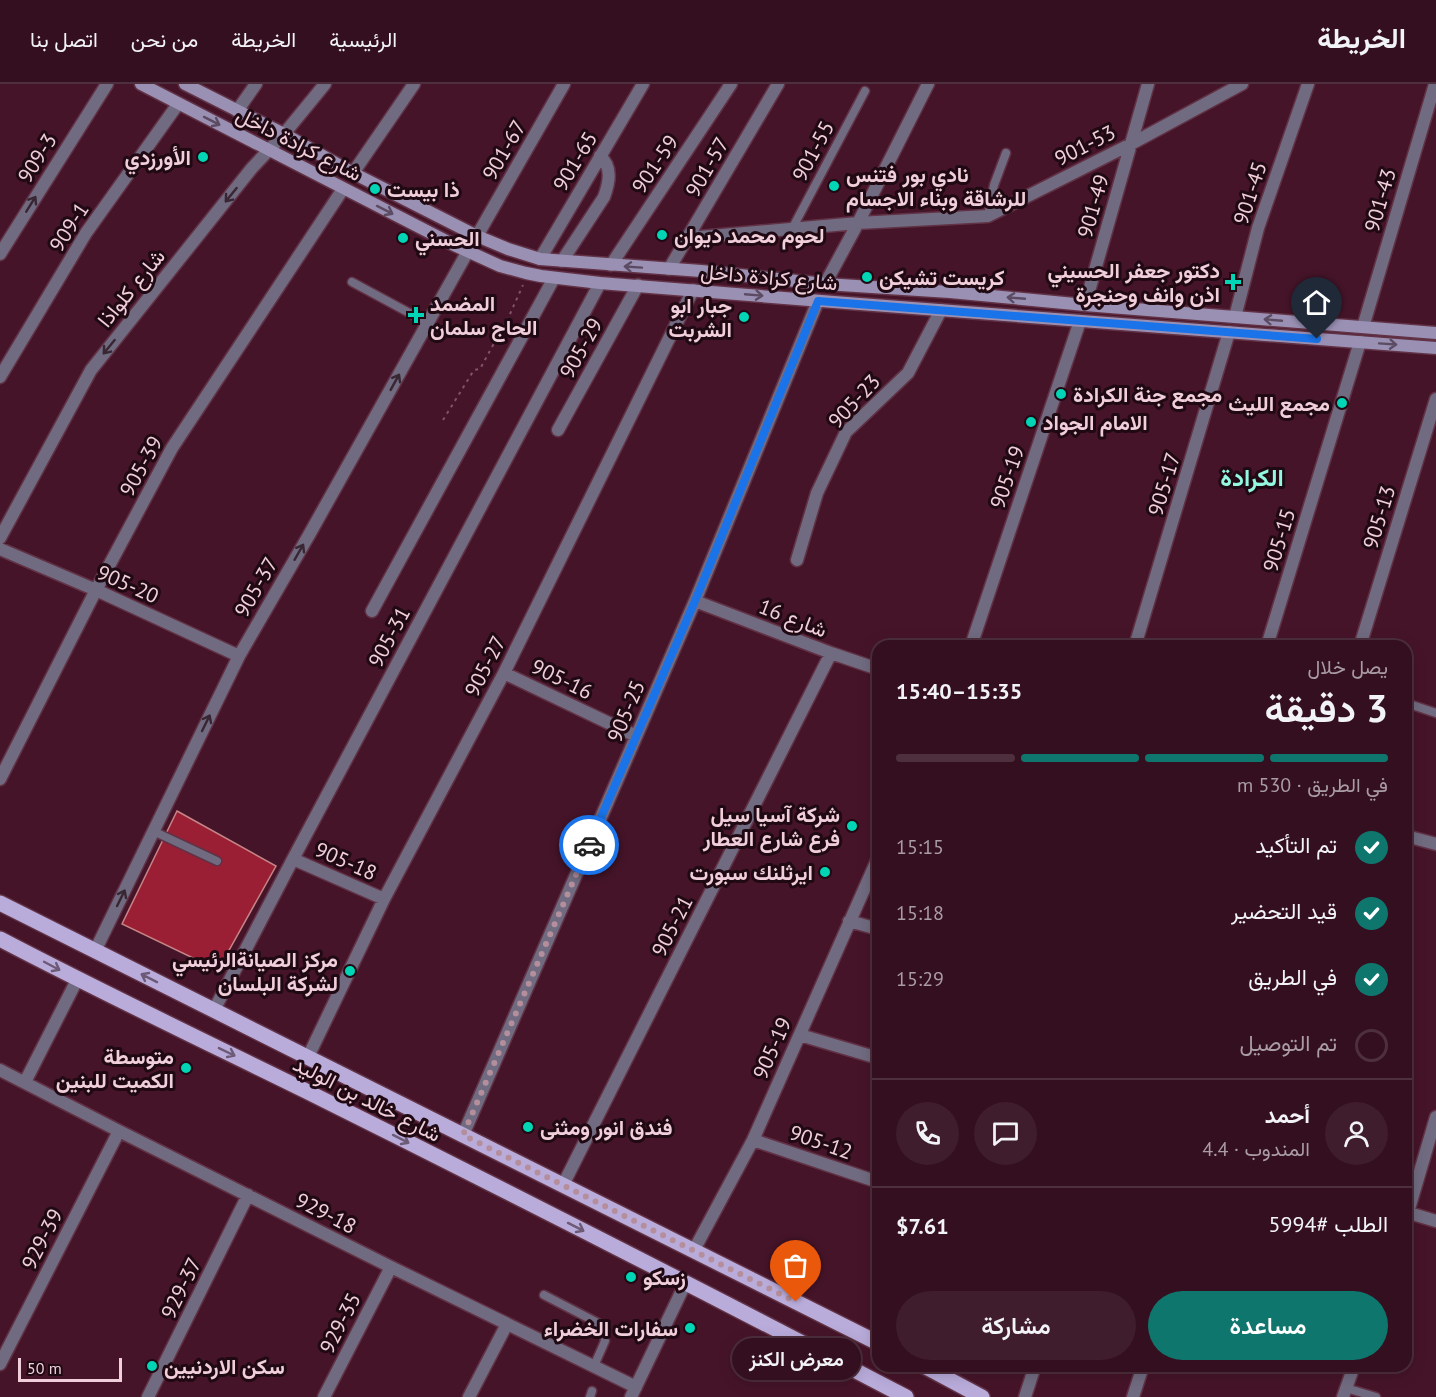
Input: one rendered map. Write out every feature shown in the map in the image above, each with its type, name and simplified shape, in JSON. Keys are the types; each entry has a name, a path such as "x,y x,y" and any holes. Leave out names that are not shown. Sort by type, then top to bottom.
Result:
{"main road":[{"name":"شارع كرادة داخل","path":"141,84 468,251 500,266 526,273 600,283 818,301 1436,348"},
{"name":"شارع كرادة داخل","path":"189,85 477,236 540,259 1436,333"},
{"name":"شارع خالد بن الوليد","path":"0,903 872,1340"},
{"name":"شارع خالد بن الوليد","path":"0,939 77,980 308,1092 686,1282 906,1397"},
{"path":"935,1372 982,1397"}],"street":[{"name":"909-3","path":"0,254 107,84"},
{"path":"237,111 255,84"},
{"name":"شارع كلواذا","path":"0,538 91,370 252,168 284,134 325,84"},
{"path":"353,173 414,84"},
{"name":"901-67","path":"477,236 564,84"},
{"name":"901-65","path":"540,259 643,84"},
{"name":"901-59","path":"611,265 731,84"},
{"name":"901-57","path":"669,269 778,84"},
{"path":"825,284 928,84"},
{"name":"901-49","path":"1085,304 1148,84"},
{"name":"901-45","path":"1235,317 1258,228 1308,84"},
{"name":"901-43","path":"1363,327 1435,84"},
{"name":"901-53","path":"688,238 858,223 987,216 1131,144 1237,86"},
{"name":"909-1","path":"0,377 86,233 178,104"},
{"path":"562,261 600,204 607,189 608,167 600,156"},
{"name":"905-39","path":"0,779 96,590 172,448 343,189"},
{"name":"905-37","path":"95,951 238,656 309,535 468,251"},
{"name":"905-31","path":"372,611 554,278"},
{"name":"905-31","path":"214,1010 600,283"},
{"name":"905-29","path":"558,430 638,285"},
{"name":"905-27","path":"308,1057 384,899 504,673 693,290"},
{"name":"905-25","path":"463,1135 695,601 818,301"},
{"name":"905-23","path":"797,560 817,493 846,432 908,373 941,310"},
{"name":"905-19","path":"973,640 1080,321"},
{"name":"905-17","path":"1137,640 1229,332"},
{"name":"905-15","path":"1269,640 1360,342"},
{"name":"905-13","path":"1362,640 1436,399"},
{"name":"905-20","path":"0,549 96,590 238,656"},
{"name":"شارع 16","path":"695,601 872,667"},
{"name":"905-21","path":"563,1185 831,653"},
{"name":"905-16","path":"504,673 636,736"},
{"path":"1412,838 1436,844"},
{"name":"905-18","path":"293,859 384,899"},
{"name":"905-19","path":"694,1250 753,1140 872,871"},
{"path":"849,921 872,927"},
{"path":"25,1082 77,980"},
{"path":"800,1035 872,1056"},
{"name":"929-18","path":"0,1070 391,1267 594,1366 634,1392"},
{"path":"1412,1195 1436,1117"},
{"name":"929-39","path":"0,1364 119,1131"},
{"name":"905-12","path":"753,1140 872,1180"},
{"name":"929-37","path":"148,1397 248,1195"},
{"path":"1412,1216 1436,1221"},
{"name":"929-35","path":"324,1397 391,1267"},
{"path":"634,1392 686,1282"},
{"path":"469,1397 507,1324"},
{"path":"1025,1397 1033,1372"},
{"path":"1133,1397 1141,1372"},
{"path":"1345,1392 1352,1372"}],"lane":[{"name":"901-55","path":"792,229 865,91"},
{"path":"987,216 994,185 1006,153"},
{"path":"352,282 428,323"},
{"path":"1412,705 1436,713"},
{"path":"153,831 217,861"},
{"path":"544,1295 598,1323 605,1341 594,1366"},
{"path":"1345,1392 1376,1397"}],"path":[{"path":"443,420 474,370 480,369 523,287 526,273"}],"building":[{"path":"177,811 276,866 218,970 122,924"}],"way so far":[{"path":"589,845 463,1135 796,1302"}],"place":[{"name":"الأورزدي","path":"203,157"},
{"name":"نادي بور فتنس للرشاقة وبناء الاجسام","path":"834,186"},
{"name":"ذا بيست","path":"375,189"},
{"name":"لحوم محمد ديوان","path":"662,235"},
{"name":"الحسني","path":"403,238"},
{"name":"كريست تشيكن","path":"867,277"},
{"name":"دكتور جعفر الحسيني اذن وانف وحنجرة","path":"1233,282"},
{"name":"المضمد الحاج سلمان","path":"416,315"},
{"name":"جبار ابو الشربت","path":"744,317"},
{"name":"مجمع جنة الكرادة","path":"1061,394"},
{"name":"مجمع الليث","path":"1342,403"},
{"name":"الامام الجواد","path":"1031,422"},
{"name":"شركة آسيا سيل فرع شارع العطار","path":"852,826"},
{"name":"ايرثلنك سبورت","path":"825,872"},
{"name":"مركز الصيانةالرئيسي لشركة البلسان","path":"350,971"},
{"name":"متوسطة الكميت للبنين","path":"186,1068"},
{"name":"فندق انور ومثنى","path":"528,1127"},
{"name":"زسكو","path":"631,1277"},
{"name":"معرض الكنز","path":"796,1302"},
{"name":"سفارات الخضراء","path":"690,1328"},
{"name":"سكن الاردنيين","path":"152,1366"}],"district":[{"name":"الكرادة","path":"1252,477"}],"route":[{"path":"589,845 695,601 818,301 1317,339"}]}
